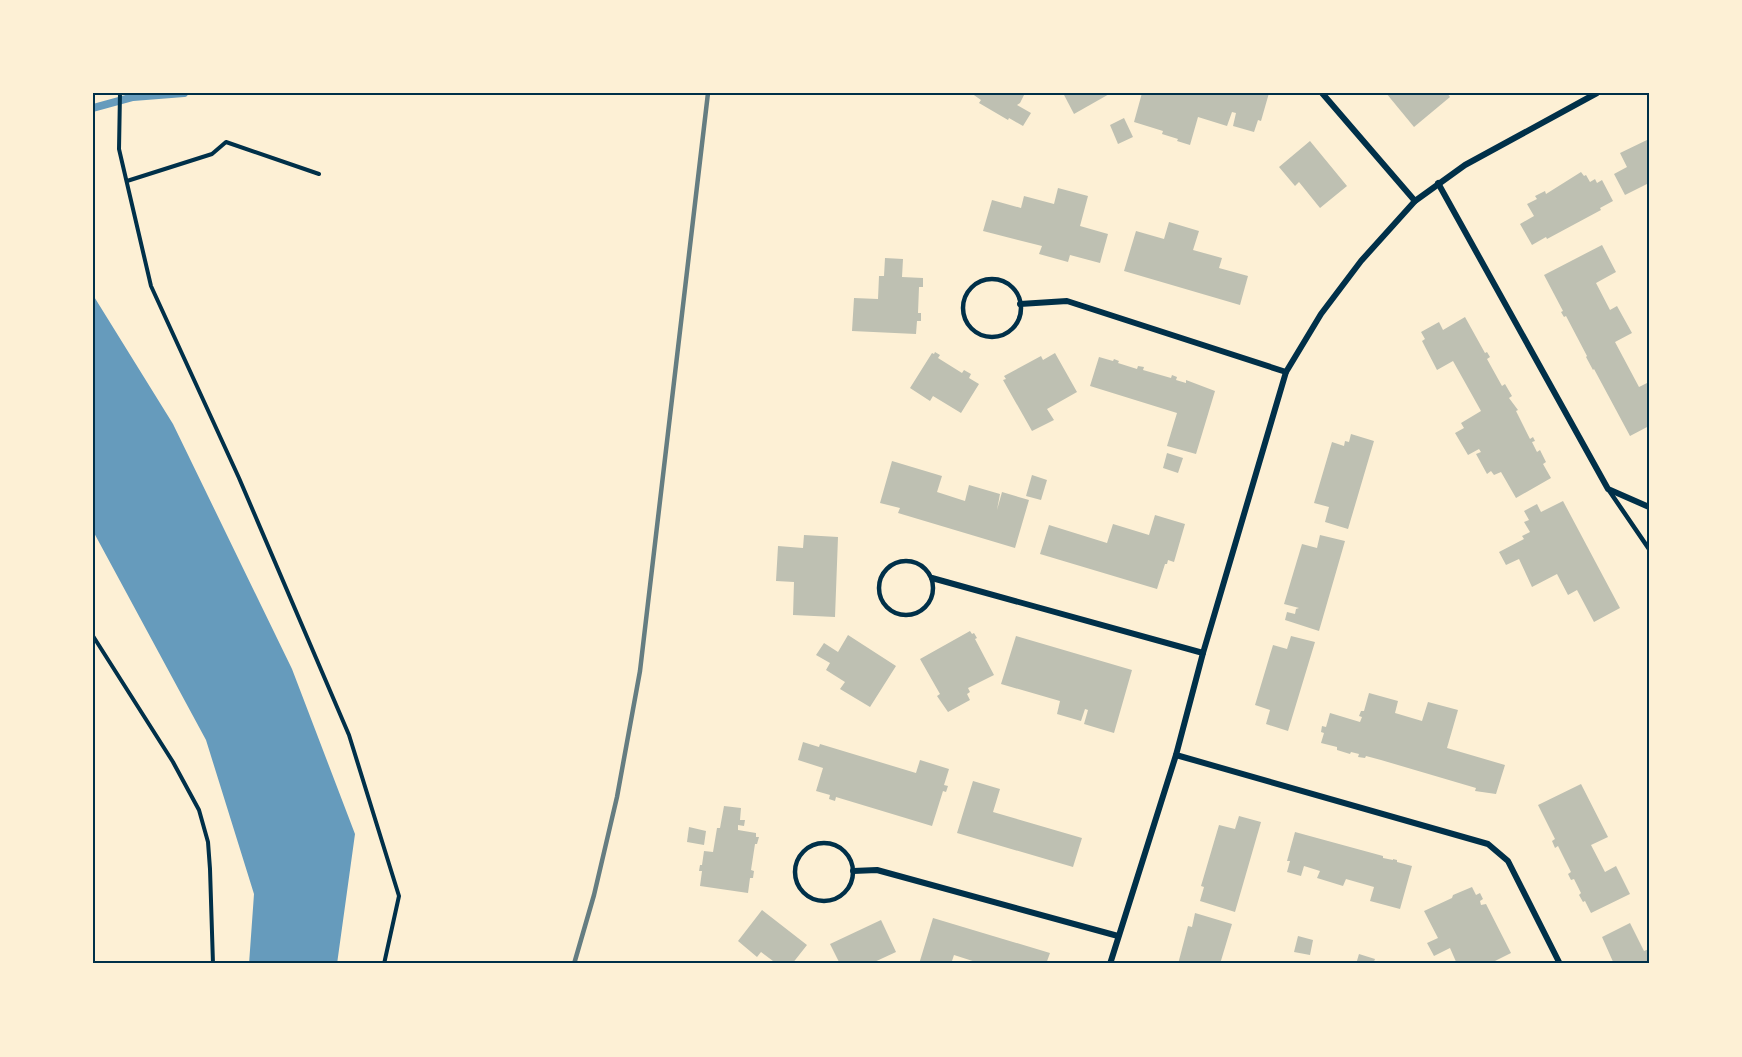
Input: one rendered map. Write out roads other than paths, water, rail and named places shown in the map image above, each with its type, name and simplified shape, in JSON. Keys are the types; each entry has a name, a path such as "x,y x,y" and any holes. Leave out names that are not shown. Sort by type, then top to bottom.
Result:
{"street":[{"path":"1322,93 1415,201"},
{"path":"1110,964 1176,755 1203,653 1287,372 1321,314 1361,261 1415,201 1465,165 1597,93"},
{"path":"1438,183 1608,489 1649,507"},
{"path":"1020,304 1067,301 1287,372"},
{"path":"932,578 1203,653"},
{"path":"1176,755 1488,844 1508,861 1560,964"},
{"path":"853,871 877,870 1118,936"}],"lane":[{"path":"988,279 1009,284 1017,293 1020,304 1020,315 1015,325 1007,333 996,336 985,336 975,331 967,322 963,312 964,301 969,291 977,283 988,279"},
{"path":"1608,489 1649,549"},
{"path":"907,560 917,562 932,578 934,588 932,599 917,613 906,615 895,613 886,607 880,598 881,577 887,568 896,562 907,560"},
{"path":"823,843 834,845 844,851 853,871 851,883 846,892 837,899 826,901 814,900 805,894 798,885 795,874 797,862 803,853 812,846 823,843"}],"water":[{"path":"93,295 173,424 292,669 355,834 337,964 249,964 254,894 206,740 93,531"}],"waterway":[{"path":"93,108 133,97 184,93"}],"railway":[{"path":"574,964 594,895 617,797 640,671 708,93"}]}
